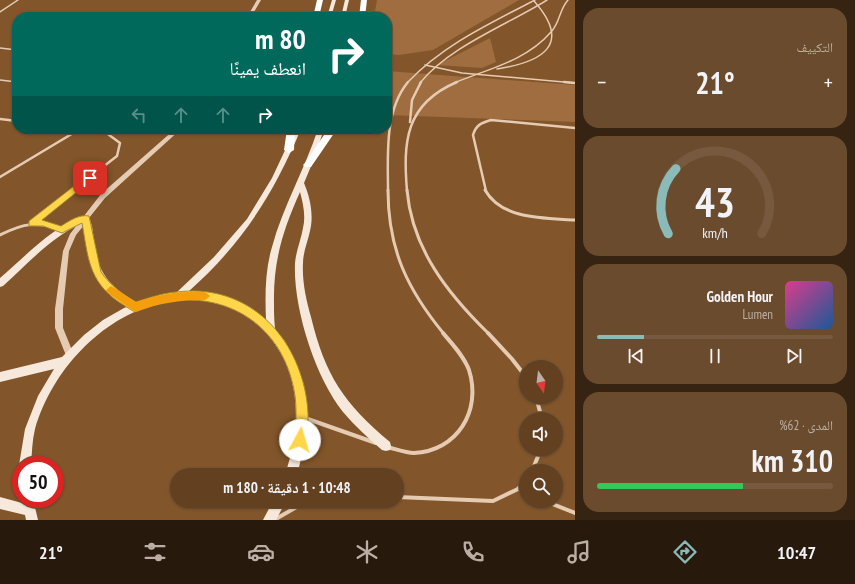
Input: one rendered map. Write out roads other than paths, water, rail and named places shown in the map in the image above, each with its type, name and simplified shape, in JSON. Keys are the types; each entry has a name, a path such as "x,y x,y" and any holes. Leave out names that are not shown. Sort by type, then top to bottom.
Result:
{"highway":[{"path":"317,12 320,0"},
{"path":"363,12 364,0"},
{"path":"289,150 291,134"},
{"path":"308,165 330,134"}],"main road":[{"path":"330,12 334,0"},
{"path":"344,12 347,0"},
{"path":"178,296 203,275 242,233 267,194 296,134"},
{"path":"271,330 269,300 271,273 276,248 282,226 301,185 319,134"},
{"path":"301,185 306,198 308,212 307,228 300,259 300,287 302,302 320,365 331,387 346,409 365,430 386,446"},
{"path":"0,283 62,230 75,221 86,218"},
{"path":"26,456 30,430 44,394 68,358 93,333 114,318 135,307 156,300 178,296 204,296 229,302 252,313 271,330 284,348 294,368 300,391 302,417 298,452 293,468"},
{"path":"0,377 68,358"},
{"path":"0,503 29,510"},
{"path":"269,520 276,508"}],"street":[{"path":"252,12 259,0"},
{"path":"68,358 60,328 60,290 66,252 73,234 113,186 172,134"},
{"path":"86,218 93,263 97,274 117,295 135,307"}],"lane":[{"path":"0,12 18,0"},
{"path":"392,122 394,110 402,88 414,73 425,64 460,42 534,0 544,7"},
{"path":"519,366 515,360 464,309 440,278 423,250 412,223 408,199 406,158 412,97 418,86 435,67 547,0"},
{"path":"493,70 531,50 543,39 558,22 561,10 568,0"},
{"path":"553,16 561,28"},
{"path":"0,48 12,49"},
{"path":"410,124 418,110 433,95 458,81 493,70 520,66 541,60"},
{"path":"425,64 477,75 575,83"},
{"path":"0,80 12,81"},
{"path":"0,119 12,120"},
{"path":"575,128 491,120 481,123 475,128 473,135 486,195 492,201 510,212 575,220"},
{"path":"0,177 72,134"},
{"path":"32,223 117,156 120,143 108,134"},
{"path":"302,417 386,446 412,453 437,449 457,437 469,417 473,394 468,370 457,349 422,306 407,281 397,258 387,216 390,134"},
{"path":"0,235 17,227 32,223 44,223 62,230"},
{"path":"404,498 463,502 493,501 518,489"},
{"path":"563,507 575,512"},
{"path":"274,520 296,508"}]}
